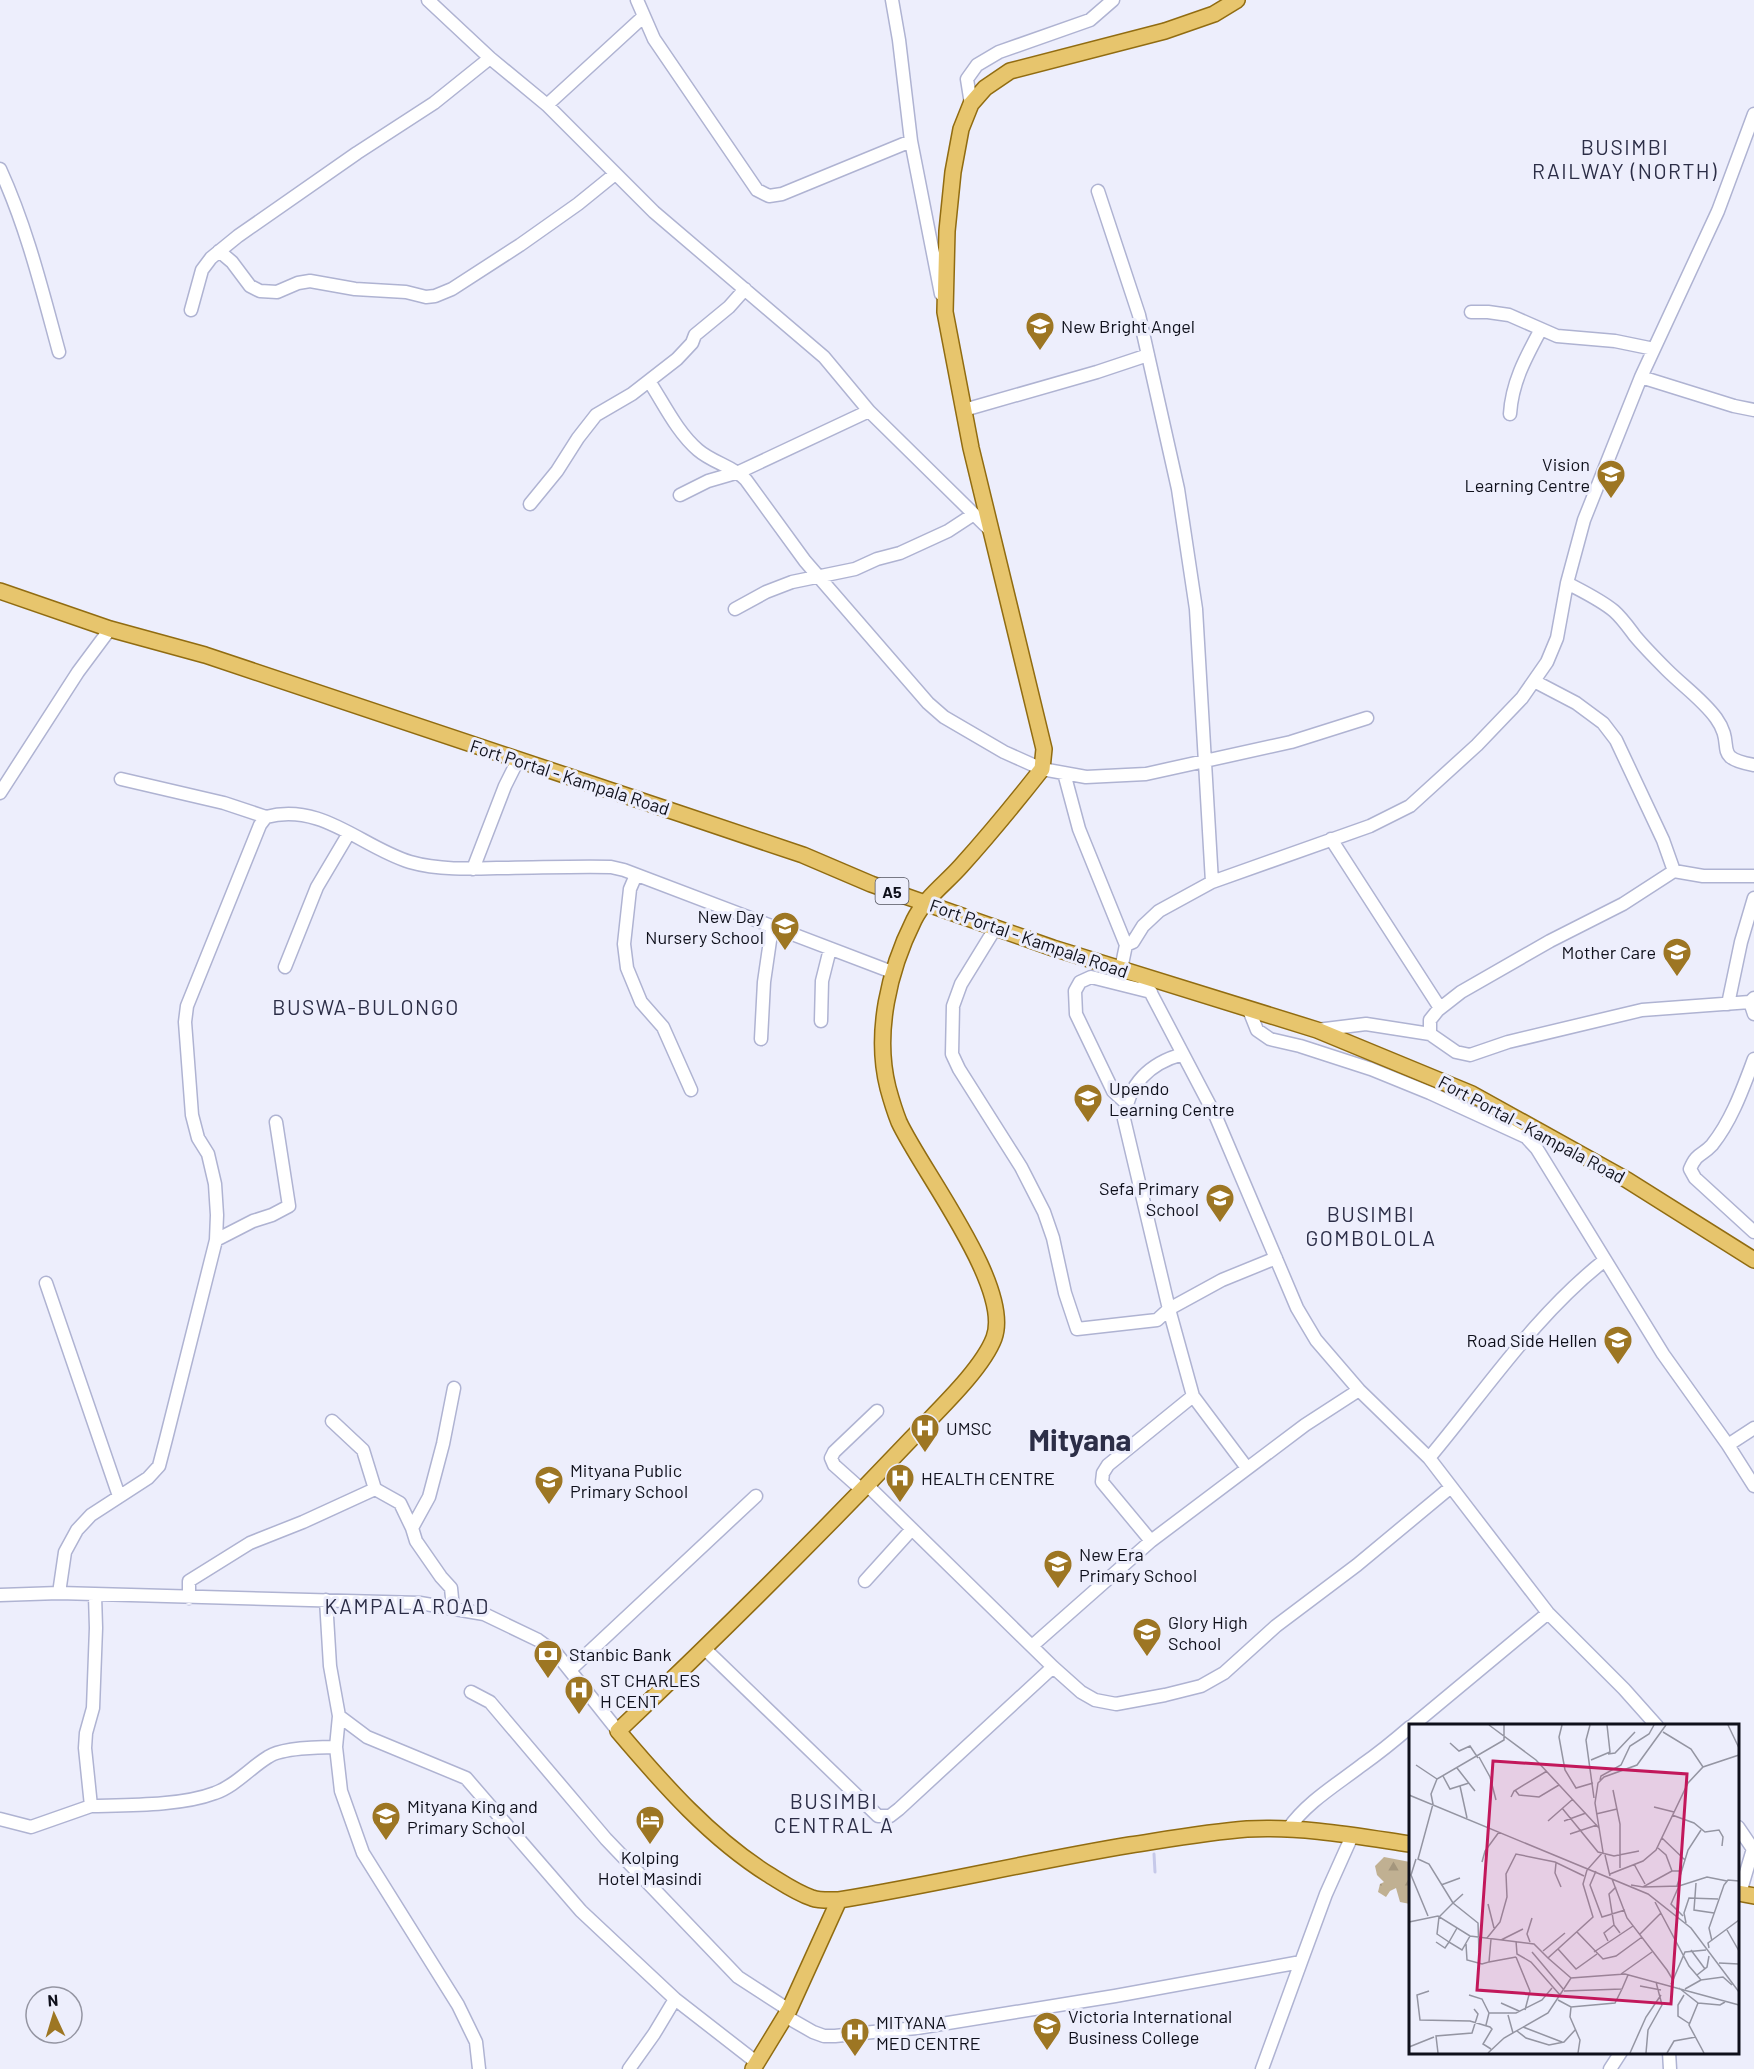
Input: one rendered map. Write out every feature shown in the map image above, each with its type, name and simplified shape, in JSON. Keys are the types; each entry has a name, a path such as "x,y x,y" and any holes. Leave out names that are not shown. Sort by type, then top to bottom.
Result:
{"main road":[{"path":"1237,0 1214,14 1166,31 1010,71 986,88 971,104 961,129 953,172 945,312 971,448 1044,749 1042,770 959,868 924,902 892,972 886,1003 884,1050 887,1087 900,1123 962,1227 993,1296 997,1320 995,1336 984,1356 965,1381 865,1488 705,1649 618,1731 712,1833 749,1863 813,1899 839,1900 958,1880 1079,1853 1205,1833 1248,1829 1288,1829 1409,1844"},
{"name":"Fort Portal - Kampala Road","path":"0,591 110,629 205,655 803,855 871,884 1053,948 1317,1030 1472,1094 1627,1180 1754,1260"},
{"path":"754,2066 787,2013 839,1900"}],"street":[{"path":"428,0 490,58 547,105 654,212 824,357 869,411 993,533"},
{"path":"637,0 654,39 757,190 769,195 782,194 911,141"},
{"path":"892,0 911,141 945,312"},
{"path":"971,104 967,79 977,64 999,52 1090,20 1113,0"},
{"path":"547,105 643,17"},
{"path":"191,310 202,270 219,251 357,153 434,103 490,58"},
{"path":"1126,945 1133,942 1143,926 1159,911 1212,882 1370,826 1410,806 1477,745 1522,698 1547,662 1557,638 1567,583 1584,520 1641,377 1718,211 1754,114"},
{"path":"0,169 30,246 59,352"},
{"path":"219,251 232,262 250,286 260,291 277,292 298,283 310,282 355,289 406,292 426,297 435,296 452,289 520,245 578,204 615,174"},
{"path":"1098,190 1139,315 1178,489 1196,609 1212,882"},
{"path":"530,504 557,471 596,415 649,381 677,359 692,343 695,335 729,308 745,289"},
{"path":"1471,312 1509,315 1557,336 1615,341 1654,349"},
{"path":"1510,414 1512,393 1525,359 1541,329"},
{"path":"964,410 1148,355"},
{"path":"1641,377 1754,410"},
{"path":"649,381 679,429 697,449 711,460 739,472 805,561 908,681 944,717 1004,752 1042,770 1086,777 1146,774 1291,741 1367,718"},
{"path":"680,495 708,481 739,472 869,411"},
{"path":"735,609 766,592 819,575 855,569 877,559 900,553 948,531 974,514"},
{"path":"1567,583 1615,611 1662,665 1710,711 1723,729 1728,758 1754,765"},
{"path":"0,793 78,672 110,629"},
{"path":"1534,681 1589,712 1603,723 1616,740 1663,840 1674,871 1680,874 1703,876 1754,876"},
{"path":"474,869 505,786 518,760"},
{"path":"1064,773 1079,829 1126,945 1121,969"},
{"path":"121,779 224,803 266,817 294,813 316,817 411,862 448,868 474,869 611,867 892,972"},
{"path":"59,1593 65,1552 77,1530 92,1515 148,1478 159,1466 216,1240 215,1184 208,1154 198,1138 192,1114 185,1022 187,1006 260,825 266,817"},
{"path":"285,966 317,887 349,833"},
{"path":"1331,839 1440,1008"},
{"path":"1430,1034 1430,1020 1440,1008 1481,980 1550,941 1623,904 1674,871"},
{"path":"636,875 630,890 624,944 627,968 641,1002 663,1027 691,1090"},
{"path":"1728,1004 1741,942 1754,898"},
{"path":"761,1039 764,982 772,927"},
{"path":"996,927 961,984 953,1006 952,1054 959,1069 1021,1167 1044,1212 1077,1329 1158,1320 1169,1309 1222,1280 1276,1258"},
{"path":"821,1021 822,981 830,949"},
{"path":"1142,976 1220,1128 1276,1258 1306,1324 1316,1340 1359,1390 1429,1458 1548,1613 1656,1724"},
{"path":"1126,1103 1113,1091 1076,1014 1075,991 1080,982 1091,977 1151,992"},
{"path":"1317,1030 1366,1024 1430,1034 1456,1052 1470,1055 1508,1042 1642,1010 1728,1004 1753,1005"},
{"path":"1249,1010 1257,1030 1270,1039 1300,1046 1371,1069 1526,1137 1537,1149 1663,1354 1728,1445 1754,1486"},
{"path":"1183,1054 1168,1058 1135,1083 1126,1103 1124,1119 1169,1309 1193,1396 1247,1468"},
{"path":"1754,1059 1737,1104 1711,1146 1694,1158 1690,1169 1705,1189 1754,1232"},
{"path":"216,1240 289,1206 276,1122"},
{"path":"1429,1458 1503,1365 1558,1301 1605,1260"},
{"path":"46,1283 119,1496"},
{"path":"412,1528 429,1497 443,1444 453,1388"},
{"path":"1032,1646 1151,1541 1305,1425 1359,1390"},
{"path":"1151,1541 1102,1482 1102,1473 1108,1465 1193,1396"},
{"path":"877,1411 834,1452 831,1458 834,1465 865,1488 912,1529 1081,1692 1095,1700 1116,1704 1201,1686 1224,1673 1276,1626 1357,1565 1451,1487"},
{"path":"332,1421 363,1450 375,1489 400,1503 416,1541 441,1577 452,1588 453,1608"},
{"path":"1728,1445 1754,1428"},
{"path":"189,1598 189,1581 250,1544 375,1489"},
{"path":"570,1670 756,1496"},
{"path":"865,1581 912,1529"},
{"path":"0,1595 59,1593 420,1603 484,1614 538,1641 556,1653 618,1731"},
{"path":"91,1806 85,1748 86,1733 93,1708 95,1595"},
{"path":"326,1600 330,1666 339,1716 336,1747 340,1791 363,1853 458,2005 476,2042 479,2069"},
{"path":"1413,1724 1548,1613"},
{"path":"705,1649 878,1816 890,1816 899,1809 1053,1667"},
{"path":"471,1692 490,1702 606,1839 738,1977 813,2032 824,2036 917,2028 1115,1996 1300,1962"},
{"path":"339,1716 367,1737 466,1778 581,1911 675,2000 754,2066"},
{"path":"1288,1829 1298,1815 1315,1800 1409,1728"},
{"path":"0,1819 31,1827 91,1806 203,1797 217,1793 237,1781 270,1755 312,1747 336,1747"},
{"path":"1739,1829 1754,1848 1744,1894"},
{"path":"1262,2069 1326,1894 1352,1836"},
{"path":"629,2069 675,2000"},
{"path":"1610,2069 1620,2054"}],"green space":[{"path":"1384,1857 1409,1862 1409,1904 1400,1902 1396,1888 1386,1897 1378,1892 1380,1884 1384,1882 1377,1875 1375,1866"}],"waterway":[{"path":"1154,1854 1155,1872"}],"place":[{"name":"New Bright Angel","path":"1040,352"},
{"name":"Vision Learning Centre","path":"1611,500"},
{"name":"New Day Nursery School","path":"785,952"},
{"name":"Mother Care","path":"1677,978"},
{"name":"Upendo Learning Centre","path":"1088,1124"},
{"name":"Sefa Primary School","path":"1220,1224"},
{"name":"Road Side Hellen","path":"1618,1366"},
{"name":"UMSC","path":"925,1454"},
{"name":"HEALTH CENTRE","path":"900,1504"},
{"name":"Mityana Public Primary School","path":"549,1506"},
{"name":"New Era Primary School","path":"1058,1590"},
{"name":"Glory High School","path":"1147,1658"},
{"name":"Stanbic Bank","path":"548,1680"},
{"name":"ST CHARLES H CENT","path":"579,1716"},
{"name":"Mityana King and Primary School","path":"386,1842"},
{"name":"Kolping Hotel Masindi","path":"650,1846"},
{"name":"Victoria International Business College","path":"1047,2052"},
{"name":"MITYANA MED CENTRE","path":"855,2058"}],"district":[{"name":"BUSIMBI RAILWAY (NORTH)","path":"1625,158"},
{"name":"BUSWA-BULONGO","path":"366,1006"},
{"name":"BUSIMBI GOMBOLOLA","path":"1371,1225"},
{"name":"Mityana","path":"1080,1439"},
{"name":"KAMPALA ROAD","path":"407,1605"},
{"name":"BUSIMBI CENTRAL A","path":"834,1812"}]}
